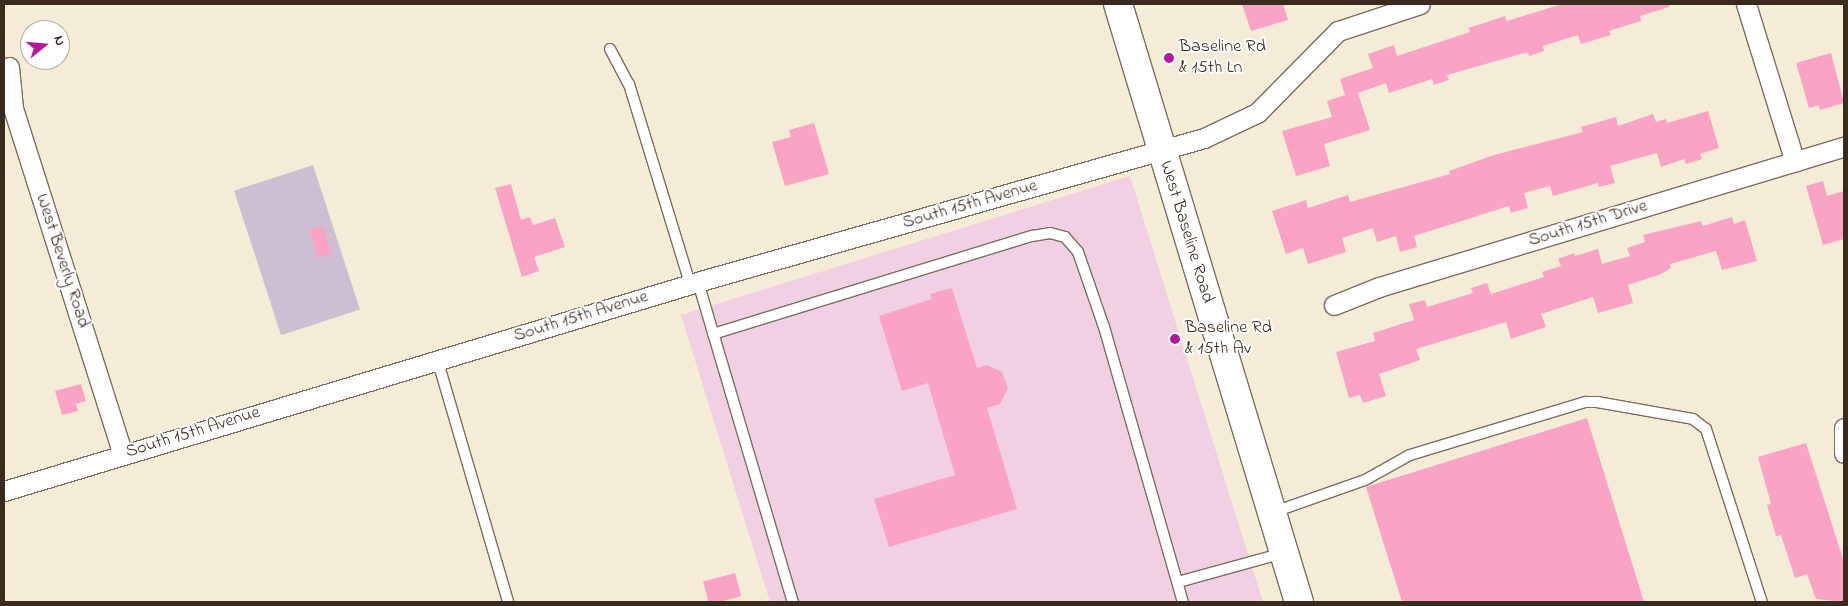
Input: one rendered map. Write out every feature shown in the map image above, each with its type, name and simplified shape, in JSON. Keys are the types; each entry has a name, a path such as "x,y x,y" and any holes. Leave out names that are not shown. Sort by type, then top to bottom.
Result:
{"main road":[{"name":"West Baseline Road","path":"1118,4 1161,152 1299,602"}],"street":[{"name":"South 15th Avenue","path":"4,491 123,454 438,362 694,283 1161,152 1221,131 1257,112 1338,30 1420,4"},
{"path":"1746,4 1795,162"},
{"name":"West Beverly Road","path":"9,66 13,108 123,454"},
{"name":"South 15th Drive","path":"1334,305 1379,287 1844,147"},
{"path":"1844,428 1844,453"}],"lane":[{"path":"610,49 629,84 712,334 793,602"},
{"path":"712,334 1032,236 1050,233 1065,237 1078,252 1104,327 1183,602"},
{"path":"438,362 508,602"},
{"path":"1271,512 1365,480 1410,455 1586,402 1693,419 1706,428 1762,602"},
{"path":"1178,582 1284,552"}],"shaded area":[{"path":"313,165 360,310 281,335 234,191"},
{"path":"1130,176 1263,602 770,602 681,315"}],"building":[{"path":"1242,4 1283,4 1288,20 1251,31"},
{"path":"1562,4 1669,4 1669,7 1640,16 1641,21 1609,31 1611,35 1581,44 1578,35 1543,46 1544,51 1529,56 1528,52 1447,75 1449,80 1434,85 1432,79 1389,93 1386,83 1358,93 1370,130 1324,144 1330,166 1296,176 1282,131 1332,117 1327,101 1345,95 1340,79 1373,68 1368,54 1394,45 1397,56 1470,32 1468,28 1505,16 1507,21"},
{"path":"1831,53 1844,103 1820,110 1819,105 1809,108 1796,63"},
{"path":"1708,111 1719,148 1700,154 1702,159 1686,164 1684,159 1661,167 1657,153 1610,166 1615,183 1599,187 1598,183 1553,196 1550,186 1524,193 1528,208 1511,213 1509,206 1414,236 1417,247 1400,252 1396,236 1377,242 1373,228 1342,238 1346,252 1308,264 1303,248 1286,254 1272,211 1306,200 1308,208 1348,195 1350,202 1450,174 1449,171 1494,155 1583,132 1581,127 1616,117 1618,126 1653,114 1656,122 1666,119 1667,123"},
{"path":"814,123 829,174 785,186 772,142 791,137 789,130"},
{"path":"1823,181 1827,196 1844,191 1844,239 1823,245 1806,186"},
{"path":"511,184 521,220 530,217 533,225 555,218 565,247 534,257 539,271 522,277 495,188"},
{"path":"1732,217 1734,224 1745,220 1757,261 1722,270 1716,251 1670,264 1671,268 1661,274 1628,285 1633,303 1598,313 1593,297 1541,314 1546,327 1511,339 1506,322 1416,349 1420,360 1379,374 1386,396 1363,403 1360,395 1349,398 1336,352 1375,341 1373,333 1414,320 1409,304 1425,300 1427,307 1473,293 1471,288 1487,283 1491,294 1544,277 1542,272 1561,266 1558,259 1574,253 1575,256 1598,249 1602,264 1630,256 1627,248 1645,242 1643,235 1701,221 1703,226"},
{"path":"323,226 331,254 318,258 310,230"},
{"path":"952,288 977,368 987,365 1002,372 1008,388 1000,404 987,408 1017,509 889,547 874,499 955,475 928,383 902,391 879,316 932,299 930,294"},
{"path":"81,384 86,401 76,404 78,411 62,415 55,391"},
{"path":"1587,418 1644,602 1402,602 1366,487"},
{"path":"1806,443 1844,562 1844,602 1816,599 1807,574 1795,578 1781,535 1776,536 1767,505 1771,504 1758,457"},
{"path":"735,573 741,596 719,602 709,602 703,582"}],"place":[{"name":"Baseline Rd & 15th Ln","path":"1169,58"},
{"name":"Baseline Rd & 15th Av","path":"1175,339"}]}
